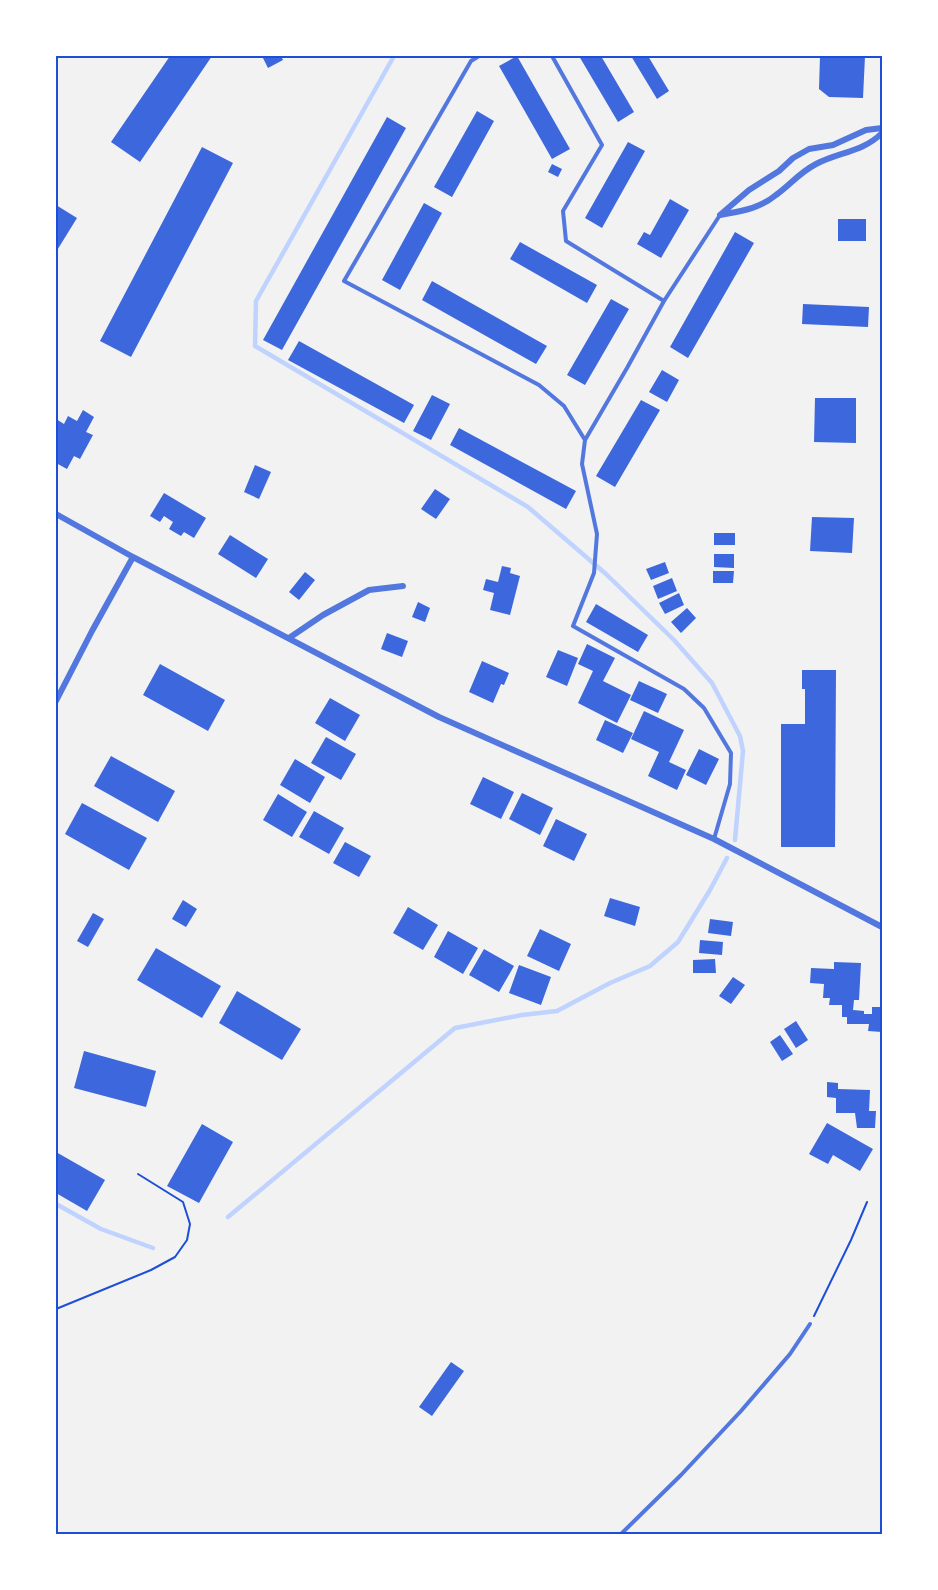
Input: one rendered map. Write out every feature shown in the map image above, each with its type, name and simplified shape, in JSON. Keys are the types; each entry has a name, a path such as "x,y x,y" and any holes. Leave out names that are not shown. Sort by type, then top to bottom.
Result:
{"street":[{"path":"720,215 749,190 809,149 833,145 866,130 882,128"},
{"path":"720,215 753,209 776,196 802,172 819,162 850,153 875,140 882,133"},
{"path":"56,514 133,557 438,717 714,839 882,927"},
{"path":"56,701 133,557"},
{"path":"289,638 323,615 369,590 403,586"}],"lane":[{"path":"480,56 471,60 344,281 539,385 564,406 585,440"},
{"path":"552,56 602,145 563,212 566,241 664,301"},
{"path":"714,839 730,784 731,753 704,708 684,689 573,626 594,573 597,534 582,464 585,440 664,301 720,215"},
{"path":"621,1534 681,1476 741,1411 790,1354 810,1324"}],"path":[{"path":"56,1309 151,1270 175,1257 187,1240 190,1224 183,1202 138,1174"},
{"path":"810,1324 867,1202"}],"building":[{"path":"170,56 212,56 140,162 111,142"},
{"path":"262,56 281,56 283,60 268,68"},
{"path":"517,56 570,149 552,159 499,66"},
{"path":"579,56 601,56 634,112 618,122"},
{"path":"631,56 648,56 669,91 657,99"},
{"path":"820,56 865,56 863,98 829,97 819,89"},
{"path":"477,111 494,121 452,197 434,187"},
{"path":"387,117 406,128 282,350 263,340"},
{"path":"628,142 645,151 602,228 585,218"},
{"path":"202,147 233,163 131,357 100,341"},
{"path":"552,164 562,169 558,177 548,172"},
{"path":"670,199 689,210 661,258 637,244 644,232 650,235"},
{"path":"424,203 442,213 400,290 382,280"},
{"path":"56,205 77,218 56,252"},
{"path":"838,219 866,219 866,241 838,241"},
{"path":"735,232 754,243 688,358 670,347"},
{"path":"520,242 597,285 587,303 510,259"},
{"path":"432,281 547,346 536,364 422,300"},
{"path":"611,299 629,309 585,385 567,375"},
{"path":"803,304 869,307 868,327 802,324"},
{"path":"299,341 414,405 404,423 288,360"},
{"path":"662,370 679,380 667,402 649,392"},
{"path":"432,395 450,404 431,440 413,431"},
{"path":"815,398 856,398 856,443 814,442"},
{"path":"641,400 660,410 615,487 596,476"},
{"path":"83,410 94,417 86,432 93,435 80,459 74,456 67,469 56,463 56,419 64,424 68,416 77,421"},
{"path":"459,428 576,491 566,509 450,445"},
{"path":"255,465 271,472 259,499 244,492"},
{"path":"435,489 450,499 436,519 421,509"},
{"path":"164,493 206,518 194,538 184,532 181,536 169,529 173,522 164,516 160,522 150,516"},
{"path":"812,517 854,518 852,553 810,551"},
{"path":"714,533 735,533 735,545 714,545"},
{"path":"230,535 268,559 256,578 218,554"},
{"path":"714,554 734,554 734,568 714,567"},
{"path":"665,562 669,573 651,580 646,569"},
{"path":"502,566 511,568 510,573 520,576 510,615 490,610 494,593 483,590 486,579 498,582"},
{"path":"713,571 734,571 733,583 713,583"},
{"path":"305,572 315,580 299,600 289,592"},
{"path":"672,578 677,591 658,599 653,586"},
{"path":"679,593 684,605 665,614 659,603"},
{"path":"418,602 430,608 425,622 412,617"},
{"path":"596,604 648,635 638,652 586,622"},
{"path":"687,608 696,618 681,633 671,622"},
{"path":"387,633 408,641 402,657 381,649"},
{"path":"587,644 615,658 603,681 631,695 617,723 578,703 593,671 578,664"},
{"path":"558,650 578,658 567,686 546,677"},
{"path":"482,661 509,673 504,685 501,684 493,703 469,692"},
{"path":"160,664 225,700 208,731 143,695"},
{"path":"802,670 836,670 835,847 781,847 781,724 805,724 805,689 802,689"},
{"path":"639,681 667,694 658,713 630,700"},
{"path":"330,698 360,715 345,741 315,723"},
{"path":"644,711 684,730 669,762 686,770 677,790 648,776 659,752 631,739"},
{"path":"605,720 633,733 623,753 596,740"},
{"path":"326,737 356,754 341,780 311,763"},
{"path":"699,749 719,759 706,785 686,775"},
{"path":"111,756 175,791 158,822 94,786"},
{"path":"295,759 325,777 310,803 280,785"},
{"path":"483,777 514,792 501,819 470,804"},
{"path":"522,793 553,808 540,835 509,819"},
{"path":"278,794 307,812 292,837 263,820"},
{"path":"82,803 147,838 129,870 65,834"},
{"path":"314,811 344,828 329,854 299,837"},
{"path":"556,819 587,834 574,861 543,846"},
{"path":"345,842 371,856 359,877 333,863"},
{"path":"610,898 640,907 635,926 604,916"},
{"path":"183,900 197,909 186,927 172,919"},
{"path":"408,907 438,925 423,950 393,933"},
{"path":"93,913 104,919 88,947 77,941"},
{"path":"710,919 733,922 731,936 708,933"},
{"path":"540,929 571,944 559,971 527,956"},
{"path":"448,931 478,948 463,974 434,957"},
{"path":"700,940 723,942 722,955 699,953"},
{"path":"156,948 221,986 202,1018 137,980"},
{"path":"484,949 514,966 499,992 469,975"},
{"path":"715,959 716,973 693,973 693,960"},
{"path":"834,962 861,963 859,1000 854,1000 853,1010 872,1014 872,1007 882,1007 882,1032 868,1031 869,1024 847,1024 847,1017 842,1017 842,1005 829,1005 830,998 823,998 824,984 810,983 811,968 834,969"},
{"path":"519,965 551,977 541,1005 509,993"},
{"path":"733,977 745,985 731,1004 719,996"},
{"path":"237,991 301,1029 282,1060 219,1023"},
{"path":"796,1021 808,1040 796,1048 784,1029"},
{"path":"780,1035 793,1054 782,1061 770,1042"},
{"path":"84,1051 156,1071 146,1107 74,1088"},
{"path":"827,1082 838,1083 838,1089 870,1090 869,1111 876,1111 875,1128 857,1128 855,1113 836,1113 836,1098 827,1097"},
{"path":"827,1123 873,1149 860,1171 833,1155 828,1164 809,1154"},
{"path":"202,1124 233,1142 199,1203 167,1186"},
{"path":"56,1152 105,1180 87,1211 56,1193"},
{"path":"451,1362 464,1371 432,1416 419,1407"}],"waterway":[{"path":"394,56 256,301 255,346 528,507 606,574 674,640 712,683 740,736 743,751 735,840"},
{"path":"228,1217 455,1028 522,1015 557,1011 610,983 650,966 678,942 727,858"},
{"path":"56,1204 101,1229 153,1248"}]}
